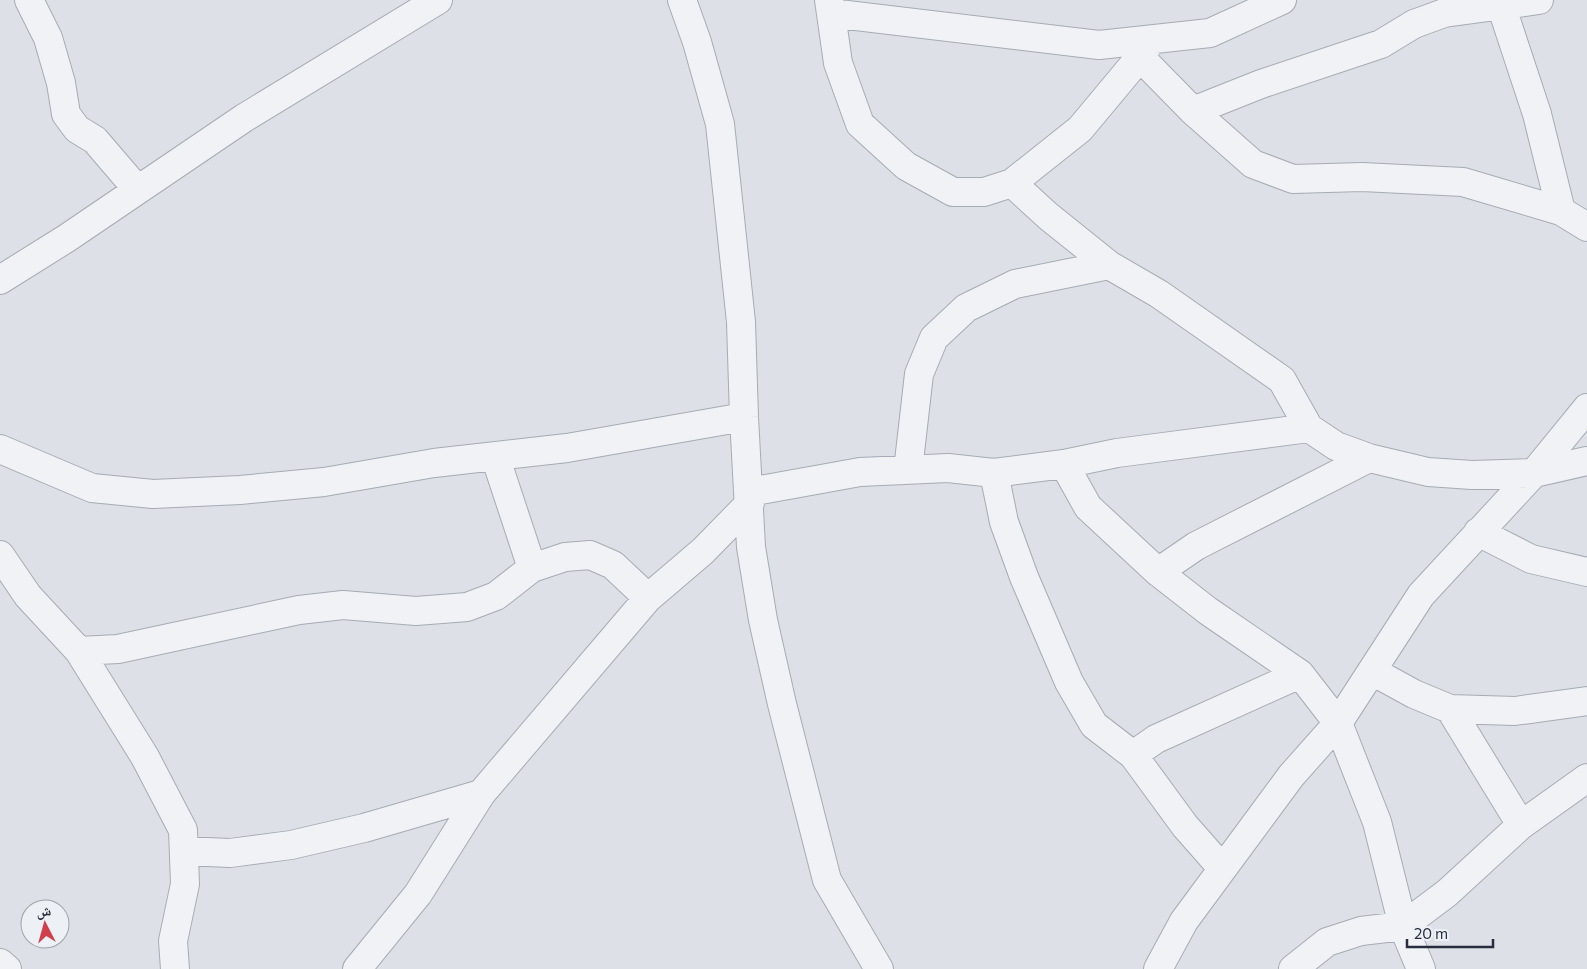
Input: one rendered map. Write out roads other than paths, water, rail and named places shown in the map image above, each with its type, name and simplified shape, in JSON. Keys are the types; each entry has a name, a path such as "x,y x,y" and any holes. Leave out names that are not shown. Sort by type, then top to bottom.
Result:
{"street":[{"path":"28,0 48,38 61,83 66,114 77,129 95,140 137,189"},
{"path":"0,280 67,238 244,118 438,0"},
{"path":"682,0 697,42 720,124 742,322 744,417 751,547 763,620 782,704 827,880 879,969"},
{"path":"1146,49 1080,129 1012,183 984,192 953,192 906,166 860,124 838,63 830,6 1100,45 1146,49 1210,33 1282,0"},
{"path":"1193,111 1261,84 1381,44 1414,24 1444,13 1538,0"},
{"path":"1501,5 1537,114 1561,211"},
{"path":"1146,49 1193,111 1253,164 1293,179 1362,177 1463,182 1561,211 1587,227"},
{"path":"1012,183 1048,216 1109,264 1176,305 1282,380 1309,428 1336,446 1369,458 1428,472 1472,475 1534,473 1587,461"},
{"path":"908,470 919,374 934,338 966,308 1015,284 1109,264"},
{"path":"1158,969 1184,921 1291,776 1338,723 1421,595 1534,473 1587,408"},
{"path":"0,449 92,488 153,494 240,490 324,482 434,463 567,448 744,417"},
{"path":"357,969 418,894 481,794 648,598 703,551 749,498 860,472 948,468 994,473 1064,464 1117,453 1309,428"},
{"path":"494,456 532,568"},
{"path":"1158,572 1196,546 1369,458"},
{"path":"1064,464 1088,507 1158,572 1208,611 1300,674 1338,723 1377,822 1403,926 1421,969"},
{"path":"994,473 1004,522 1024,577 1069,682 1094,725 1133,755 1185,826 1222,868"},
{"path":"1478,532 1531,559 1587,572"},
{"path":"0,555 28,596 79,651 145,757 184,830 185,884 174,942 175,969"},
{"path":"79,651 118,649 299,610 343,606 416,611 467,607 496,596 532,568 565,557 590,556 614,566 648,598"},
{"path":"1372,671 1414,694 1450,709 1515,711 1587,701"},
{"path":"1133,755 1156,739 1300,674"},
{"path":"1450,709 1521,825"},
{"path":"1293,969 1327,942 1361,930 1403,926 1447,893 1521,825 1587,778"},
{"path":"184,851 230,853 291,845 364,828 481,794"},
{"path":"0,963 7,969"}]}
